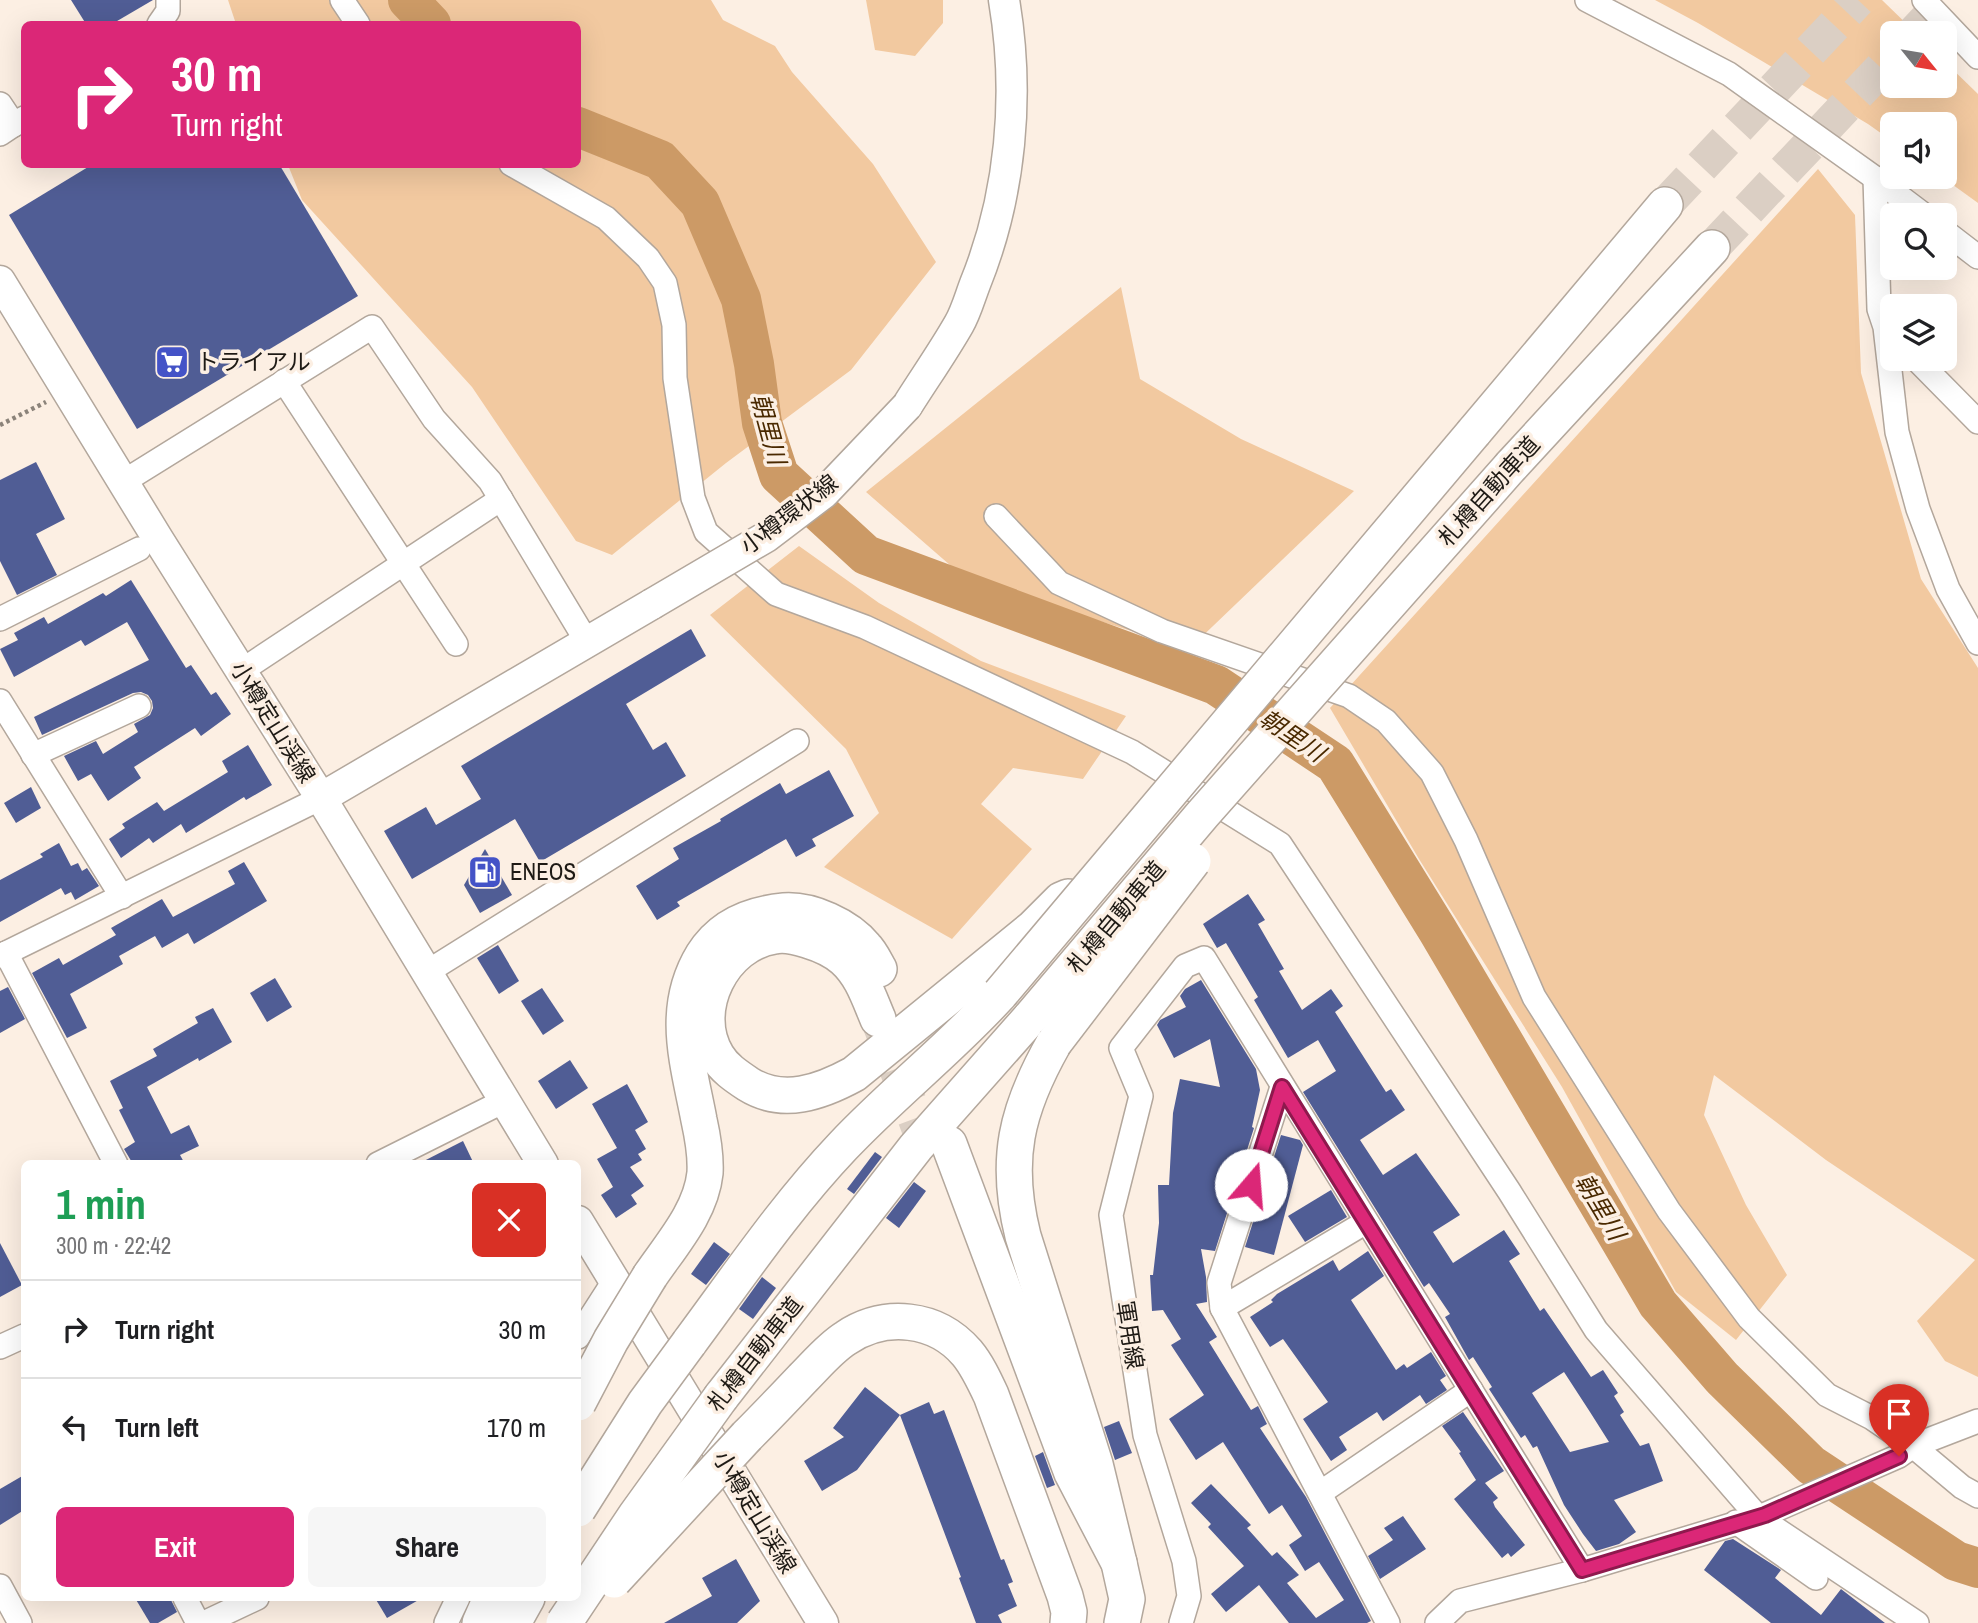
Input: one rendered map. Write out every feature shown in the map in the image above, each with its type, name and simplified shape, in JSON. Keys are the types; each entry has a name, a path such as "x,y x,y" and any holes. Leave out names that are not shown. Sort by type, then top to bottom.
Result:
{"highway":[{"name":"札樽自動車道","path":"581,1504 645,1403 813,1179 844,1145 975,1022 988,985 1090,888 1665,205"},
{"name":"札樽自動車道","path":"581,1597 636,1514 721,1397 916,1147 1043,1030 1380,616 1511,466 1712,247"},
{"path":"581,1397 611,1340 650,1276 684,1228 698,1201 705,1175 705,1148 687,1058 684,1003 692,974 709,945 736,923 763,913 791,910 818,917 843,928 865,946 881,971 888,1014 845,959 823,945 776,935 751,943 729,960 715,982 707,1006 708,1034 716,1056 732,1074 754,1088 779,1094 805,1095 829,1088 988,985"},
{"path":"1043,1030 1034,1077 1021,1113 1013,1171 1015,1204 1095,1464 1127,1599 1122,1623"},
{"path":"1088,1623 1090,1600 1087,1586 941,1155 1072,1473 1119,1563"},
{"path":"580,1623 616,1578 829,1351 862,1329 879,1322 897,1320 932,1327 966,1352 979,1370 991,1395 1065,1596 1069,1612 1068,1623"},
{"path":"480,1623 490,1601"},
{"path":"513,1623 525,1601"},
{"name":"札樽自動車道","path":"564,1623 579,1601"}],"main road":[{"name":"小樽環状線","path":"321,798 766,537 824,492 907,406 960,322 983,265 1004,189 1012,109 1010,34 1004,0"},
{"name":"小樽定山渓線","path":"0,281 122,482 321,798 541,1160"},
{"name":"小樽定山渓線","path":"581,1226 823,1623"}],"street":[{"path":"161,21 168,11 168,0"},
{"path":"342,0 356,21"},
{"path":"1587,0 1729,74 1908,203"},
{"path":"1924,0 1978,57"},
{"path":"0,104 13,126"},
{"path":"518,168 606,218 648,257 665,283 674,325 675,378 693,498 706,532 776,594 865,627 1132,752 1280,844 1509,1191 1596,1330 1753,1518 1816,1578"},
{"path":"1875,178 1880,311"},
{"path":"1957,241 1978,257"},
{"path":"122,482 372,327 434,419 490,481 587,642"},
{"path":"1892,371 1897,432 1918,509 1948,589 1978,643"},
{"path":"1928,371 1978,422"},
{"path":"285,381 456,644"},
{"path":"241,671 501,499"},
{"path":"996,516 1059,583 1162,631 1349,696 1386,722 1432,773 1466,840 1534,997 1669,1211 1749,1318 1827,1395 1872,1418 1906,1451 1978,1496"},
{"path":"0,619 139,549"},
{"path":"0,701 122,897"},
{"path":"33,755 139,706"},
{"path":"426,972 797,741"},
{"path":"114,1160 3,955 321,798"},
{"name":"軍用線","path":"1181,1623 1189,1596 1184,1561 1145,1435 1111,1215 1141,1096 1121,1048 1185,966 1204,958 1282,1087"},
{"path":"1282,1087 1582,1570"},
{"path":"1282,1087 1219,1283 1222,1308 1388,1623"},
{"path":"386,1160 504,1101"},
{"path":"1222,1308 1366,1222"},
{"path":"581,1332 614,1281"},
{"path":"0,1347 21,1337"},
{"path":"1320,1493 1471,1390"},
{"path":"1437,1623 1460,1601 1582,1570 1753,1518 1978,1421"},
{"path":"1753,1518 1917,1623"},
{"path":"0,1586 20,1623"},
{"path":"187,1601 198,1623"},
{"path":"204,1623 251,1601"},
{"path":"446,1623 457,1601"}],"path":[{"path":"0,425 47,401"}],"shaded area":[{"path":"228,0 711,0 723,20 775,46 792,72 873,164 936,262 851,370 726,463 612,555 576,541 472,387 302,200 289,168 581,168 581,21 235,21"},
{"path":"866,0 943,0 943,23 915,56 875,50"},
{"path":"1655,0 1882,0 1904,21 1880,21 1880,98 1957,98 1957,74 1978,94 1978,203 1957,188 1957,112 1880,112 1880,132"},
{"path":"1818,169 1855,215 1861,373 1921,579 1978,668 1978,1377 1945,1361 1917,1321 1975,1260 1826,1160 1714,1075 1704,1115 1746,1205 1787,1275 1736,1340 1676,1292 1562,1087 1419,859 1330,708"},
{"path":"1121,287 1140,379 1241,439 1354,491 1189,649 966,579 866,492"},
{"path":"799,546 879,603 981,661 1126,716 1083,779 1013,768 981,804 1032,849 952,939 824,867 879,813 846,749 710,615"}],"building":[{"path":"71,0 153,0 117,21 84,21"},
{"name":"トライアル","path":"86,168 281,168 358,296 137,429 9,215"},
{"path":"36,462 65,519 36,534 57,575 17,595 0,561 0,480"},
{"path":"131,580 186,668 191,665 211,695 216,692 231,714 201,736 195,728 134,767 141,778 108,801 91,774 78,781 64,756 96,741 103,754 138,732 134,724 150,715 153,708 148,695 133,693 42,735 34,717 149,660 127,622 85,646 81,640 14,677 0,649 18,640 14,633 44,617 48,624 103,593 106,596"},
{"path":"691,629 706,656 626,704 653,750 666,742 686,776 540,862 515,819 412,879 384,831 426,807 436,825 481,799 461,766"},
{"path":"248,745 272,785 246,800 244,797 186,833 181,824 153,843 149,838 121,858 109,839 125,828 122,824 157,802 164,811 228,772 222,761"},
{"path":"829,770 854,816 812,839 816,846 796,857 786,839 677,902 680,906 657,920 636,886 679,859 673,848 780,783 786,794"},
{"path":"31,787 41,808 16,823 4,803"},
{"path":"59,843 71,866 78,863 82,871 87,868 99,886 75,900 71,892 65,895 61,888 0,922 0,880 43,857 40,854"},
{"path":"485,849 512,895 480,913 464,885"},
{"path":"244,862 267,901 194,944 188,933 162,948 155,936 119,956 123,964 70,994 87,1028 67,1038 32,973 59,958 63,965 116,935 111,928 162,899 173,917 235,884 228,871"},
{"path":"1248,894 1265,920 1258,924 1284,969 1279,971 1302,1010 1331,989 1343,1006 1335,1012 1386,1092 1391,1089 1405,1110 1360,1140 1383,1175 1416,1153 1460,1215 1433,1232 1453,1263 1504,1230 1520,1254 1509,1261 1540,1311 1544,1308 1591,1377 1603,1370 1618,1393 1614,1396 1624,1412 1620,1415 1640,1446 1649,1443 1663,1481 1614,1500 1636,1532 1619,1544 1596,1551 1583,1534 1564,1505 1537,1446 1533,1448 1525,1435 1521,1438 1489,1389 1492,1387 1473,1357 1469,1360 1445,1317 1450,1314 1429,1283 1424,1287 1303,1092 1336,1071 1318,1040 1288,1058 1254,1000 1258,997 1226,943 1217,948 1203,924","holes":["1564,1372 1609,1442 1570,1452 1532,1393"]},
{"path":"498,945 519,981 499,994 477,958"},
{"path":"275,978 292,1007 267,1022 250,993"},
{"path":"1201,980 1256,1069 1260,1090 1252,1127 1254,1128 1215,1251 1201,1249 1207,1302 1196,1304 1217,1337 1209,1342 1251,1410 1258,1406 1267,1424 1260,1428 1306,1497 1371,1621 1367,1623 1289,1623 1259,1585 1226,1612 1211,1594 1244,1566 1208,1527 1211,1524 1191,1503 1211,1484 1251,1525 1247,1528 1272,1556 1277,1552 1299,1575 1287,1583 1316,1618 1344,1600 1319,1562 1305,1571 1289,1545 1302,1536 1282,1505 1269,1514 1223,1442 1196,1460 1169,1419 1204,1395 1171,1345 1181,1339 1163,1310 1152,1311 1150,1275 1153,1275 1159,1223 1158,1185 1169,1185 1173,1113 1180,1079 1220,1087 1210,1039 1174,1058 1157,1025 1160,1020 1186,1007 1180,996 1185,989"},
{"path":"8,987 25,1019 0,1033 0,991"},
{"path":"542,988 564,1021 543,1035 521,1001"},
{"path":"213,1008 232,1042 147,1087 171,1134 189,1125 199,1146 180,1155 183,1160 131,1160 124,1149 135,1142 119,1110 123,1108 110,1081 157,1056 153,1049 198,1023 195,1017"},
{"path":"570,1060 588,1088 556,1109 538,1081"},
{"path":"627,1084 648,1122 635,1130 646,1149 638,1154 642,1160 630,1167 644,1186 631,1195 637,1204 616,1218 601,1195 613,1187 597,1159 617,1148 592,1104"},
{"path":"1281,1135 1300,1140 1303,1145 1274,1255 1245,1247"},
{"path":"463,1141 472,1160 426,1160"},
{"path":"875,1152 882,1157 854,1194 847,1189"},
{"path":"914,1182 926,1191 899,1228 886,1218"},
{"path":"1331,1190 1347,1217 1305,1242 1288,1216"},
{"path":"714,1242 730,1254 706,1285 691,1274"},
{"path":"0,1243 21,1286 0,1297"},
{"path":"1368,1251 1384,1276 1351,1300 1396,1370 1404,1364 1407,1368 1431,1352 1446,1376 1440,1380 1447,1390 1426,1404 1420,1395 1383,1421 1377,1412 1339,1437 1347,1450 1331,1461 1303,1419 1328,1402 1283,1339 1270,1347 1250,1317 1273,1302 1271,1300 1277,1294 1333,1260 1339,1271"},
{"path":"762,1277 776,1288 753,1319 739,1309"},
{"path":"865,1387 900,1415 857,1470 822,1491 804,1461 844,1437 833,1428"},
{"path":"929,1402 934,1414 944,1410 1001,1560 1004,1559 1013,1582 1008,1584 1017,1606 998,1615 1002,1623 976,1623 900,1415"},
{"path":"1463,1412 1504,1471 1485,1483 1498,1498 1493,1502 1495,1507 1525,1545 1511,1557 1508,1553 1502,1558 1454,1499 1476,1480 1459,1453 1461,1452 1442,1426"},
{"path":"1119,1421 1132,1453 1115,1460 1104,1427"},
{"path":"1043,1452 1055,1485 1047,1488 1035,1456"},
{"path":"21,1477 21,1512 0,1525 0,1489"},
{"path":"1403,1516 1426,1549 1380,1579 1368,1556 1393,1540 1384,1528"},
{"path":"1733,1539 1781,1570 1775,1578 1821,1615 1841,1589 1885,1623 1771,1623 1704,1570 1725,1541"},
{"path":"736,1559 760,1601 737,1623 664,1623 712,1596 702,1578"},
{"path":"137,1601 172,1601 177,1612 158,1623 150,1623"},
{"path":"377,1601 417,1601 387,1618"}],"waterway":[{"name":"朝里川","path":"408,0 428,21"},
{"name":"朝里川","path":"581,128 660,160 700,203 741,299 762,423 779,475 866,555 1216,685 1335,764 1438,931 1658,1304 1722,1378 1811,1465 1956,1561 1978,1568"}],"tunnel":[{"path":"1665,205 1858,0"},
{"path":"1925,21 1945,0"},
{"path":"1712,248 1880,70"},
{"path":"878,1019 933,1166"}],"place":[{"name":"トライアル","path":"172,362"},
{"name":"ENEOS","path":"485,872"}],"route":[{"path":"1251,1185 1282,1087 1582,1570 1765,1515 1899,1456"}]}
